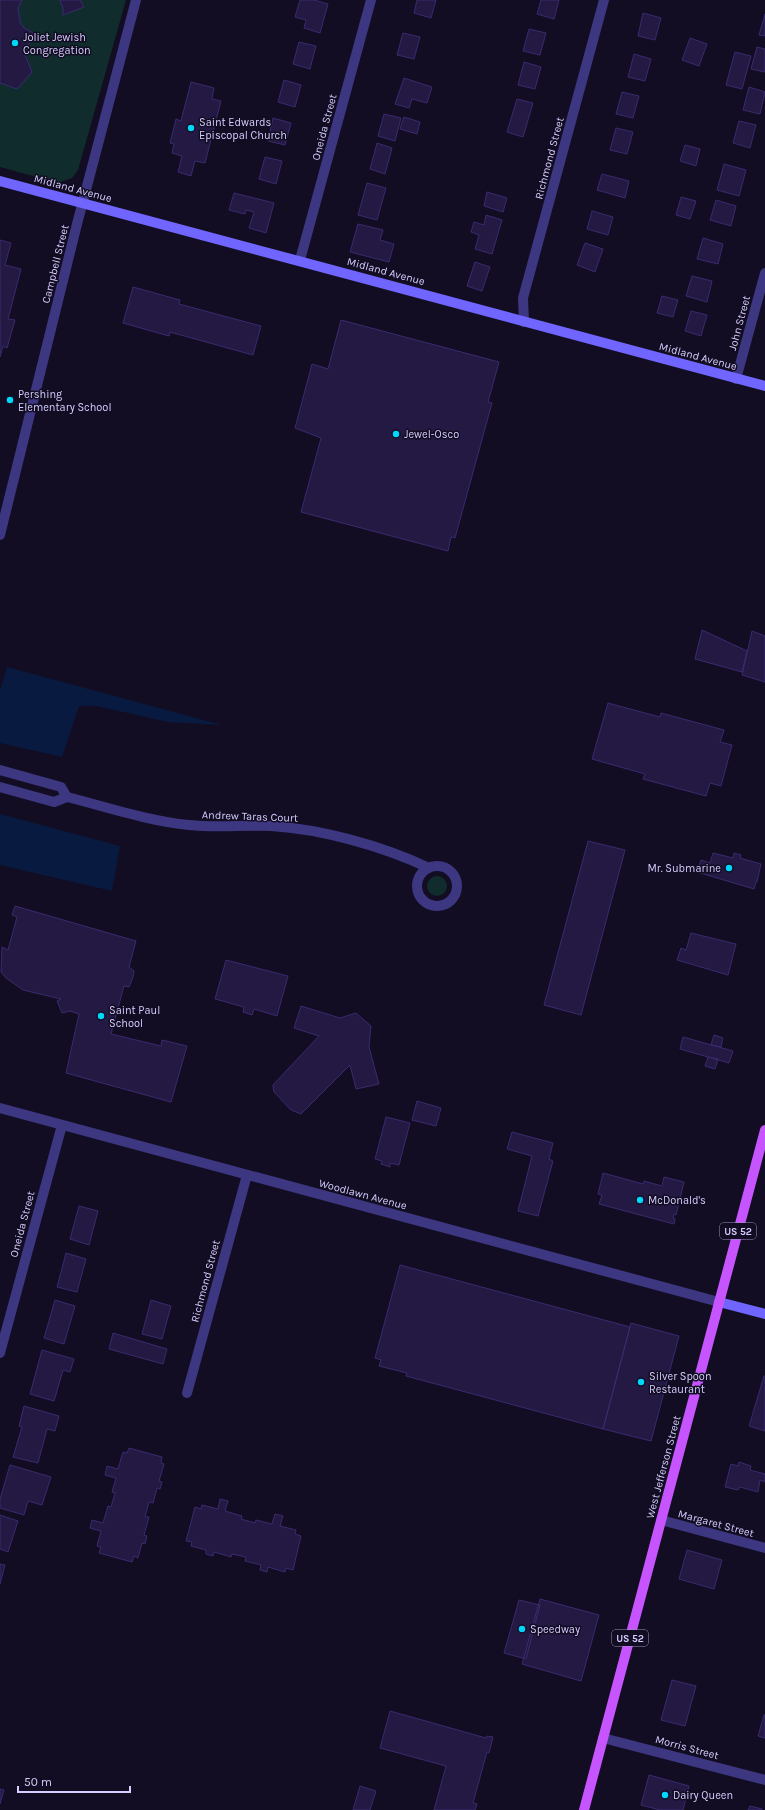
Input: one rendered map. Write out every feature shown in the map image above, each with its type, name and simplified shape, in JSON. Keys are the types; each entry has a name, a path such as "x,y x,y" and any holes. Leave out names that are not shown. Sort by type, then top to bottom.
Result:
{"main road":[{"name":"Midland Avenue","path":"0,181 300,260 524,322 765,386"},
{"name":"West Jefferson Street","path":"584,1810 765,1130"},
{"path":"719,1302 765,1314"}],"street":[{"name":"Campbell Street","path":"0,535 82,203 136,0"},
{"name":"Oneida Street","path":"300,260 371,0"},
{"name":"Richmond Street","path":"524,322 523,298 604,0"},
{"name":"John Street","path":"736,379 765,273"},
{"path":"0,770 61,786 67,797"},
{"name":"Andrew Taras Court","path":"0,788 54,802 67,797 186,825 216,827 270,826 320,833 405,857 428,868 442,867 454,875 457,888 452,901 446,905 432,906 426,903 418,892 419,878 428,868"},
{"name":"Woodlawn Avenue","path":"0,1108 719,1302"},
{"name":"Oneida Street","path":"0,1353 62,1125"},
{"name":"Richmond Street","path":"187,1393 247,1175"},
{"name":"Margaret Street","path":"661,1520 765,1548"},
{"name":"Morris Street","path":"603,1738 765,1780"}],"green space":[{"path":"0,0 126,0 78,170 72,178 58,183 0,167"},
{"path":"437,876 444,879 447,886 444,893 437,896 430,893 427,886 430,879"}],"water":[{"path":"7,667 222,725 168,722 96,706 79,706 62,757 0,743 0,691"},
{"path":"0,814 120,846 112,891 0,865"}],"building":[{"name":"Joliet Jewish Congregation","path":"0,0 22,0 18,8 20,22 24,28 37,35 23,50 32,72 17,89 0,83"},
{"name":"Joliet Jewish Congregation","path":"60,0 80,0 84,7 63,15 63,8"},
{"path":"300,0 314,0 328,4 320,33 304,28 306,20 295,17"},
{"path":"417,0 436,0 431,18 414,13"},
{"path":"541,0 559,0 554,19 537,14"},
{"path":"643,13 661,18 655,40 638,36"},
{"path":"765,14 765,36 759,35"},
{"path":"529,29 546,33 540,55 523,51"},
{"path":"403,33 420,37 414,59 397,55"},
{"path":"690,38 707,44 699,66 682,60"},
{"path":"299,42 316,46 310,69 293,64"},
{"path":"757,47 765,49 765,72 751,69"},
{"path":"735,52 751,56 742,89 726,85"},
{"path":"634,54 651,59 645,81 628,77"},
{"path":"524,62 541,67 535,89 518,85"},
{"path":"404,78 432,87 427,103 412,99 409,108 395,104"},
{"path":"284,80 301,85 295,107 278,102"},
{"name":"Saint Edwards Episcopal Church","path":"191,82 214,88 212,99 221,101 205,163 195,161 191,176 178,172 182,156 172,153 174,144 170,143 176,119 181,121"},
{"path":"749,87 765,92 760,114 743,110"},
{"path":"622,92 639,96 633,118 616,114"},
{"path":"517,99 533,103 523,137 507,132"},
{"path":"384,114 401,118 395,141 378,136"},
{"path":"404,117 420,122 417,134 400,129"},
{"path":"273,118 291,123 285,145 268,141"},
{"path":"739,121 756,125 750,148 733,143"},
{"path":"616,128 633,132 627,154 610,150"},
{"path":"377,143 392,148 385,174 370,169"},
{"path":"685,145 700,149 696,166 680,161"},
{"path":"265,157 282,161 276,184 259,179"},
{"path":"724,164 746,170 739,196 717,190"},
{"path":"602,174 629,181 625,198 597,190"},
{"path":"367,183 386,188 377,220 358,215"},
{"path":"487,192 507,198 503,212 484,206"},
{"path":"234,193 274,203 266,233 249,228 254,212 246,210 245,214 229,210"},
{"path":"681,197 696,201 690,219 676,215"},
{"path":"716,200 736,206 731,226 710,220"},
{"path":"592,211 613,217 608,235 587,229"},
{"path":"486,215 502,220 492,254 475,249 479,235 471,232 474,222 484,225"},
{"path":"358,224 383,230 380,240 394,244 389,262 350,252"},
{"path":"703,238 723,244 718,264 697,259"},
{"path":"0,240 11,243 5,265 21,269 8,319 15,320 7,348 3,346 0,357"},
{"path":"585,243 603,249 595,272 577,265"},
{"path":"475,262 490,267 482,291 467,286"},
{"path":"692,276 712,281 707,302 686,296"},
{"path":"133,287 180,300 179,304 261,326 253,355 170,332 169,336 123,323"},
{"path":"662,296 678,300 673,317 657,313"},
{"path":"691,311 707,315 701,336 685,331"},
{"name":"Jewel-Osco","path":"341,320 499,362 488,402 492,403 455,538 451,537 448,551 301,512 321,438 295,428 312,364 328,369"},
{"path":"702,630 747,651 742,672 695,659"},
{"path":"752,631 765,636 765,682 742,675"},
{"path":"608,703 660,717 661,713 724,730 720,742 732,745 721,786 710,783 706,796 643,779 645,774 592,759"},
{"path":"588,841 625,850 581,1015 544,1005"},
{"name":"Mr. Submarine","path":"713,853 733,858 734,853 741,855 740,858 761,864 754,889 697,872 701,860 710,863"},
{"path":"15,906 136,941 129,967 134,971 133,977 129,987 124,986 111,1034 161,1046 162,1040 187,1046 171,1102 66,1073 79,1014 70,1011 62,1013 57,1001 61,999 23,990 6,978 1,972 2,947 8,950 17,917 12,915"},
{"path":"691,933 736,944 728,975 677,960 681,948 686,950"},
{"path":"226,960 288,976 277,1016 254,1009 252,1015 243,1012 244,1007 215,999"},
{"path":"301,1006 340,1018 356,1013 371,1026 369,1047 379,1084 356,1089 350,1065 301,1114 291,1110 274,1092 273,1085 319,1036 294,1028"},
{"path":"714,1035 723,1038 721,1047 711,1045"},
{"path":"683,1037 733,1051 729,1063 680,1049"},
{"path":"708,1057 718,1059 715,1069 705,1066"},
{"path":"417,1101 441,1108 436,1126 412,1120"},
{"path":"386,1117 410,1123 399,1165 390,1163 390,1167 381,1164 382,1161 375,1159"},
{"path":"512,1132 553,1143 549,1159 553,1161 538,1216 518,1211 532,1156 507,1149"},
{"name":"McDonald's","path":"603,1173 643,1184 644,1181 662,1186 664,1177 684,1182 676,1215 674,1214 673,1218 675,1219 674,1224 599,1204 602,1195 598,1194"},
{"path":"79,1206 98,1211 89,1245 70,1239"},
{"path":"66,1253 86,1259 77,1292 57,1287"},
{"path":"400,1265 630,1327 603,1429 406,1376 407,1373 379,1366 381,1360 375,1358"},
{"path":"55,1300 75,1306 64,1344 44,1338"},
{"path":"151,1300 171,1306 162,1339 142,1334"},
{"name":"Silver Spoon Restaurant","path":"631,1323 679,1336 651,1441 603,1429"},
{"path":"113,1333 167,1349 163,1364 109,1349"},
{"path":"42,1350 74,1359 70,1372 63,1370 54,1401 30,1394"},
{"path":"765,1376 765,1431 749,1426"},
{"path":"24,1406 59,1416 55,1431 47,1429 38,1463 13,1457 22,1427 19,1426"},
{"path":"129,1448 162,1457 161,1463 164,1464 159,1481 162,1482 160,1489 157,1488 153,1503 149,1502 145,1517 149,1517 144,1535 147,1536 145,1544 142,1543 138,1558 134,1556 132,1562 99,1553 101,1547 97,1546 101,1531 90,1528 92,1520 103,1523 108,1506 111,1507 115,1493 112,1492 116,1478 105,1475 107,1466 118,1469 123,1452 127,1453"},
{"path":"739,1462 751,1466 750,1470 765,1474 765,1482 760,1480 758,1492 740,1487 738,1490 725,1487 731,1464 738,1466"},
{"path":"10,1465 51,1477 42,1505 28,1501 24,1515 0,1508 0,1499"},
{"path":"220,1499 228,1501 225,1511 242,1516 241,1519 255,1523 256,1520 272,1524 275,1514 283,1516 280,1526 296,1530 295,1534 301,1536 293,1570 286,1568 285,1572 268,1567 267,1572 260,1570 261,1565 245,1561 246,1557 232,1554 231,1557 214,1552 213,1556 206,1554 206,1550 191,1546 192,1542 186,1541 195,1507 201,1509 202,1505 218,1509"},
{"path":"0,1515 18,1521 8,1552 0,1549"},
{"path":"687,1550 722,1560 714,1589 679,1579"},
{"path":"0,1564 5,1565 0,1584"},
{"name":"Speedway","path":"540,1599 599,1615 581,1681 522,1664"},
{"name":"Speedway","path":"519,1600 540,1605 526,1659 504,1653"},
{"path":"672,1680 696,1686 685,1726 661,1720"},
{"path":"390,1711 486,1738 487,1736 493,1737 489,1753 487,1752 473,1803 477,1804 475,1810 434,1810 446,1766 380,1748"},
{"path":"765,1715 765,1738 758,1736"},
{"name":"Dairy Queen","path":"649,1775 689,1786 683,1810 660,1810 641,1805"},
{"path":"360,1786 376,1791 370,1810 353,1810"},
{"path":"0,1789 4,1790 0,1804"},
{"path":"750,1806 762,1809 762,1810 748,1810"}],"place":[{"name":"Joliet Jewish Congregation","path":"15,43"},
{"name":"Saint Edwards Episcopal Church","path":"191,128"},
{"name":"Pershing Elementary School","path":"10,400"},
{"name":"Jewel-Osco","path":"396,434"},
{"name":"Mr. Submarine","path":"729,868"},
{"name":"Saint Paul School","path":"101,1016"},
{"name":"McDonald's","path":"640,1200"},
{"name":"Silver Spoon Restaurant","path":"641,1382"},
{"name":"Speedway","path":"522,1629"},
{"name":"Dairy Queen","path":"665,1795"}]}
